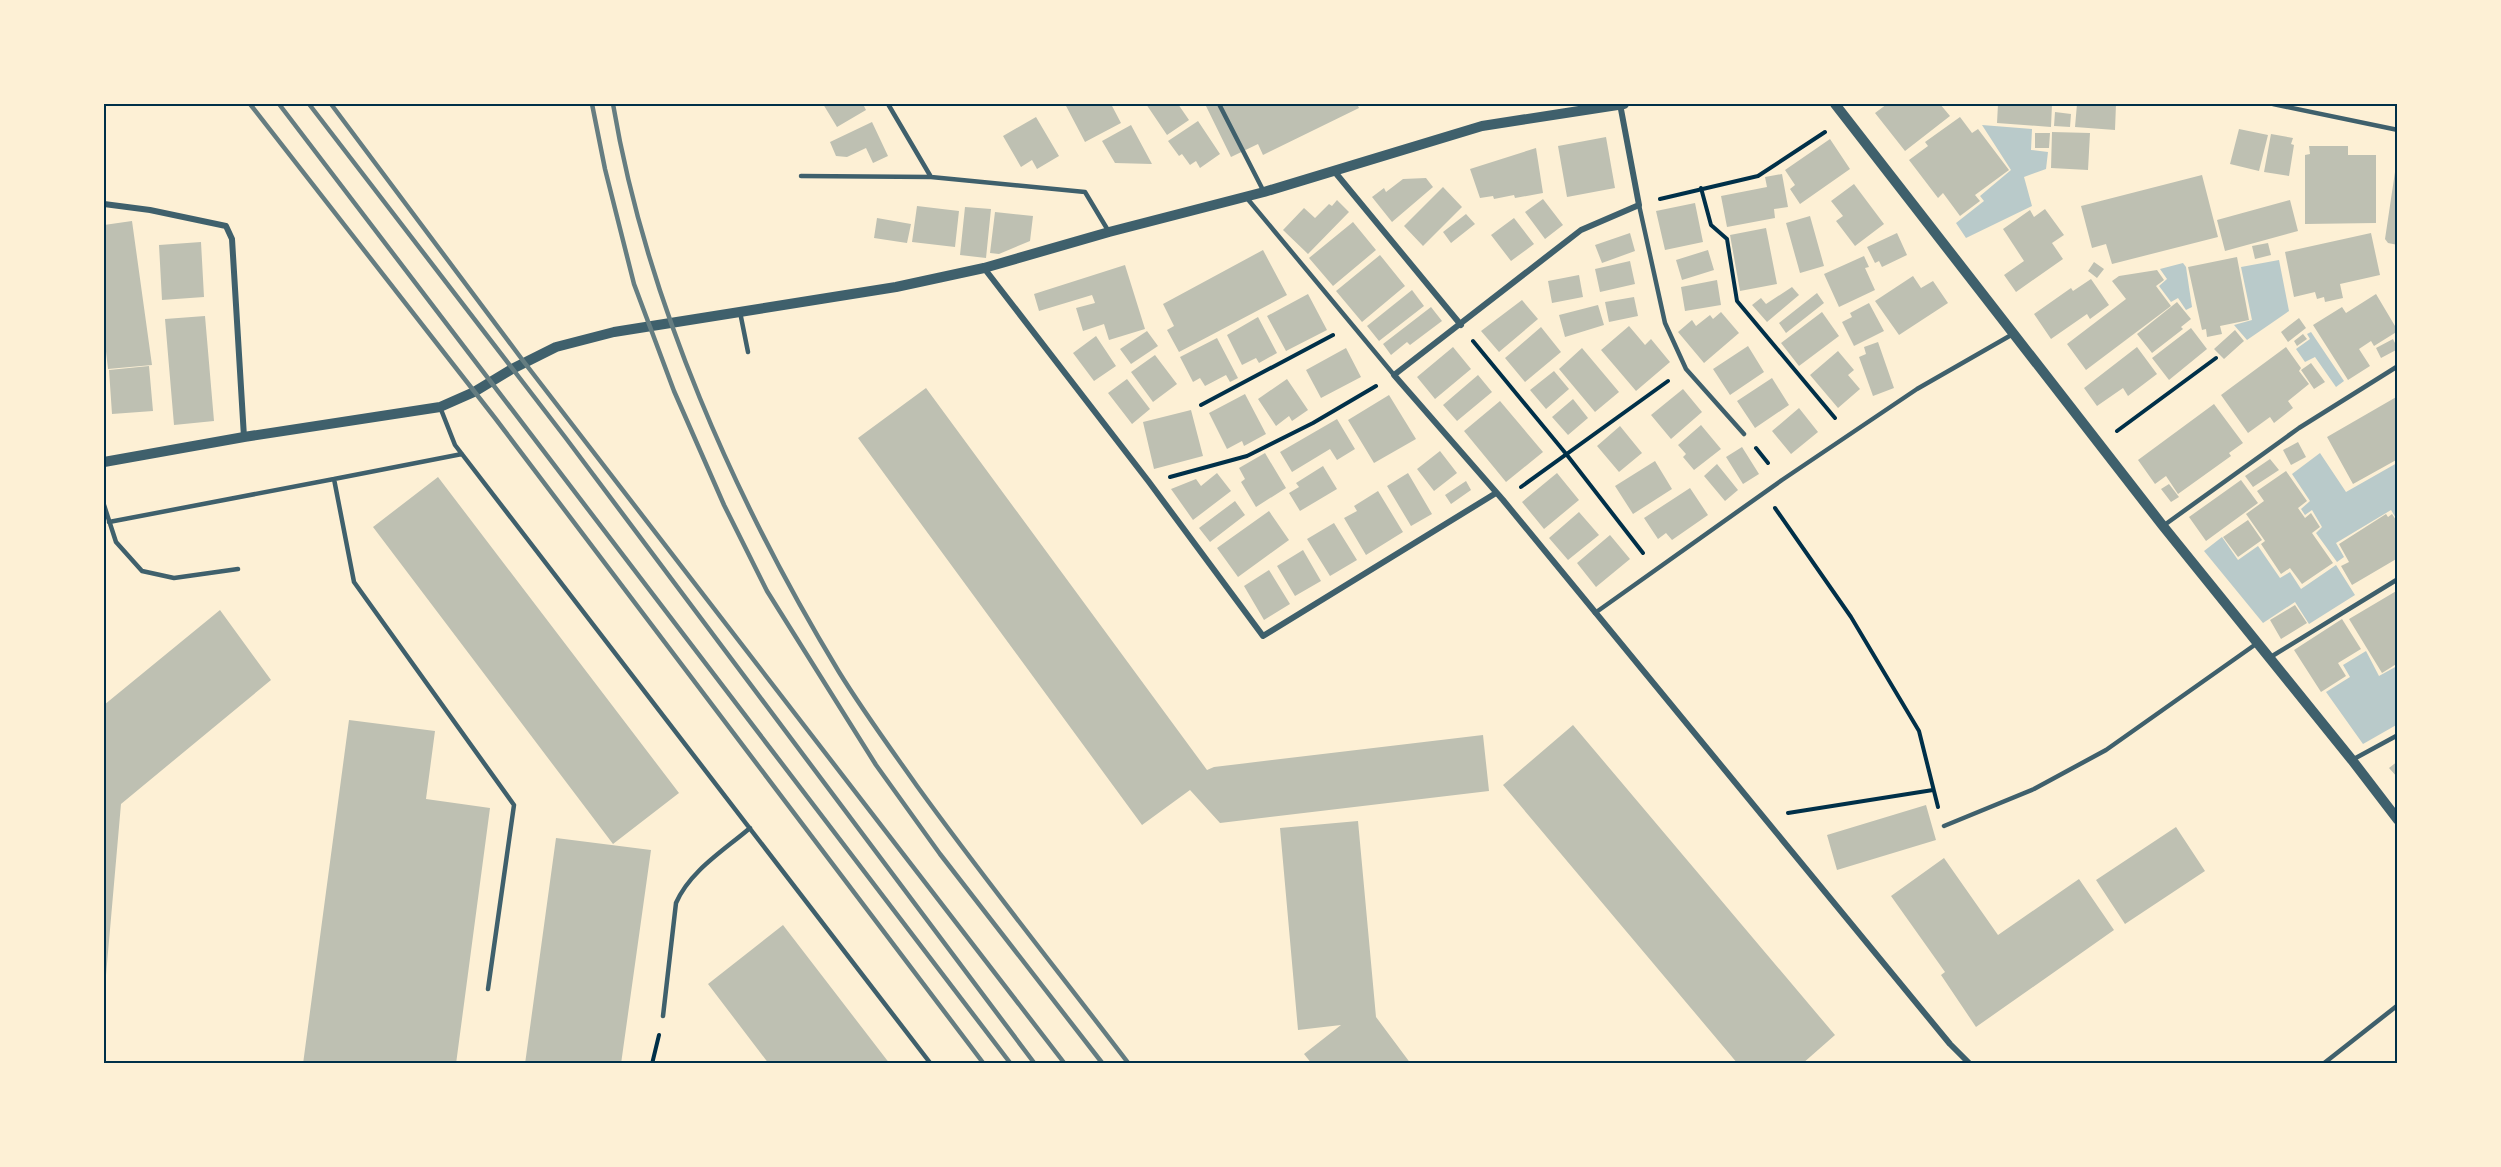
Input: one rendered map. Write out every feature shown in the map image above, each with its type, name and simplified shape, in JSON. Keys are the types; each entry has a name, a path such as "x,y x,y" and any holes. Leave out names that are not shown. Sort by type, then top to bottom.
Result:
{"street":[{"path":"104,462 244,437 440,407 474,392 556,347 614,333 896,287 984,268 1109,232 1264,192 1482,126 1622,104 1639,205 1581,230 1394,375 1496,492 1950,1044 1970,1064"},
{"path":"1835,104 2163,526 2352,760 2397,820"},
{"path":"1334,171 1461,325"},
{"path":"104,204 150,210 226,226 232,239 244,437"},
{"path":"984,268 1149,482 1263,636 1496,492"}],"lane":[{"path":"888,104 931,177"},
{"path":"1219,104 1264,192"},
{"path":"2272,104 2397,130"},
{"path":"801,176 931,177 1085,192 1109,232"},
{"path":"1246,197 1394,375"},
{"path":"1639,205 1665,323 1686,369 1744,434"},
{"path":"740,312 748,352"},
{"path":"1595,613 1782,480 1917,389 2013,334"},
{"path":"2163,526 2299,428 2397,366"},
{"path":"440,407 455,445 931,1064"},
{"path":"109,522 462,454"},
{"path":"334,479 354,582 514,805 488,989"},
{"path":"104,505 116,542 142,571 174,578 238,569"},
{"path":"2269,658 2397,579"},
{"path":"1944,826 2034,789 2106,750 2256,643"},
{"path":"2352,760 2397,735"},
{"path":"663,1016 676,903 683,887 699,870 750,828"},
{"path":"2323,1064 2397,1005"}],"path":[{"path":"1639,205 1701,188 1758,176 1832,127"},
{"path":"1701,188 1711,225 1727,239 1737,301 1849,435"},
{"path":"1201,405 1353,325"},
{"path":"1461,325 1567,455 1656,570"},
{"path":"2100,444 2217,358"},
{"path":"1503,501 1686,369"},
{"path":"1149,482 1247,456 1313,423 1394,375"},
{"path":"1744,434 1782,480"},
{"path":"1764,493 1851,617 1919,731 1944,826"},
{"path":"1764,817 1933,790"},
{"path":"652,1064 663,1016"}],"shaded area":[{"path":"1982,125 2032,129 2031,150 2048,152 2046,169 2024,177 2032,206 1966,238 1956,223 1984,201 1980,196 2011,170"},
{"path":"2279,260 2289,311 2247,340 2234,325 2252,320 2241,267"},
{"path":"2183,263 2186,267 2192,307 2186,310 2178,298 2171,302 2159,286 2167,279 2160,269"},
{"path":"2311,332 2344,381 2336,387 2315,357 2305,362 2296,349 2310,339 2307,334"},
{"path":"2320,453 2346,492 2397,463 2397,520 2391,510 2336,543 2344,557 2337,562 2316,533 2322,527 2312,510 2305,515 2301,509 2310,501 2292,474"},
{"path":"2222,537 2238,560 2258,546 2280,578 2290,572 2301,589 2336,565 2355,595 2309,624 2295,602 2263,623 2204,551"},
{"path":"2366,651 2379,676 2397,666 2398,724 2363,744 2326,692 2350,677 2343,665"}],"building":[{"path":"823,104 863,104 866,110 837,127"},
{"path":"1065,104 1111,104 1121,123 1085,142"},
{"path":"1146,104 1178,104 1189,120 1167,135"},
{"path":"1205,104 1357,104 1359,108 1263,155 1258,144 1231,157"},
{"path":"1887,104 1940,104 1950,116 1905,151 1875,113"},
{"path":"1998,104 2052,104 2051,127 1997,123"},
{"path":"2077,104 2116,104 2115,130 2075,127"},
{"path":"2055,112 2071,114 2070,127 2054,126"},
{"path":"1036,117 1059,156 1037,169 1032,160 1021,167 1003,136"},
{"path":"1960,117 1972,133 1978,129 2009,170 1975,195 1980,201 1960,216 1943,193 1938,198 1909,160 1928,146 1925,142"},
{"path":"1198,121 1220,154 1200,168 1196,161 1190,165 1182,154 1179,156 1168,141"},
{"path":"872,122 888,156 873,163 866,148 847,157 836,156 830,142"},
{"path":"1131,125 1152,164 1115,163 1102,141"},
{"path":"2239,129 2268,135 2259,171 2230,164"},
{"path":"2052,132 2090,133 2088,170 2051,168"},
{"path":"2035,133 2050,133 2049,148 2035,148"},
{"path":"2271,134 2293,138 2289,176 2264,172"},
{"path":"1606,137 1615,188 1567,197 1558,146"},
{"path":"1830,139 1850,169 1800,204 1790,189 1795,185 1785,170"},
{"path":"2309,146 2348,146 2348,155 2376,155 2376,223 2305,224 2305,155 2310,154"},
{"path":"1536,148 1543,193 1515,198 1514,195 1494,199 1493,196 1480,198 1470,169"},
{"path":"2395,172 2398,172 2398,245 2388,243 2385,239"},
{"path":"1782,174 1788,207 1774,209 1775,218 1727,227 1721,196 1767,187 1765,177"},
{"path":"2202,175 2218,237 2112,264 2106,244 2092,248 2081,206"},
{"path":"1426,178 1433,187 1392,222 1372,197 1384,188 1386,192 1403,179"},
{"path":"1854,184 1884,224 1855,246 1836,221 1843,216 1831,201"},
{"path":"1443,187 1462,207 1423,246 1404,226"},
{"path":"1543,199 1563,225 1545,239 1525,212"},
{"path":"1337,200 1349,212 1308,254 1283,230 1304,208 1315,218 1329,204 1332,206"},
{"path":"2290,200 2298,231 2225,251 2217,220"},
{"path":"1695,203 1703,242 1665,250 1656,211"},
{"path":"917,206 959,211 955,247 912,242"},
{"path":"965,207 991,209 986,258 960,255"},
{"path":"2045,209 2064,235 2052,243 2063,259 2016,292 2004,275 2024,261 2003,229 2030,210 2034,217"},
{"path":"995,212 1033,216 1030,241 999,254 990,253"},
{"path":"1466,214 1475,224 1451,243 1443,232"},
{"path":"1810,216 1824,266 1800,273 1786,223"},
{"path":"877,218 911,224 907,243 874,238"},
{"path":"1514,218 1534,244 1511,261 1491,235"},
{"path":"132,221 152,365 108,369 104,334 104,225"},
{"path":"1353,222 1376,250 1333,286 1309,258"},
{"path":"1766,228 1777,284 1740,291 1730,235"},
{"path":"1630,233 1635,251 1602,263 1595,245"},
{"path":"1897,233 1907,255 1882,267 1879,261 1875,263 1867,247"},
{"path":"2371,233 2380,275 2340,284 2343,298 2325,302 2324,297 2317,299 2315,292 2294,297 2285,252"},
{"path":"201,242 204,297 162,300 159,245"},
{"path":"2268,243 2271,255 2255,259 2252,246"},
{"path":"1263,250 1287,295 1179,352 1167,330 1174,326 1163,304"},
{"path":"1708,250 1714,270 1682,280 1676,260"},
{"path":"1380,255 1405,286 1362,322 1336,291"},
{"path":"1864,256 1869,267 1865,268 1875,290 1839,307 1824,274"},
{"path":"2237,257 2249,320 2220,326 2222,334 2207,337 2206,329 2202,330 2188,267"},
{"path":"1630,261 1635,284 1600,292 1595,269"},
{"path":"2094,262 2104,269 2097,278 2088,271"},
{"path":"1125,265 1145,329 1109,340 1104,324 1083,331 1076,308 1095,303 1092,295 1039,311 1034,294"},
{"path":"2157,270 2164,280 2156,286 2171,306 2086,370 2067,344 2126,299 2112,281 2119,276"},
{"path":"1579,275 1583,297 1552,303 1548,281"},
{"path":"1913,276 1921,288 1933,281 1948,303 1899,335 1875,301"},
{"path":"2091,279 2109,305 2090,319 2087,314 2051,339 2034,314 2071,288 2073,291"},
{"path":"1717,280 1721,305 1685,311 1681,287"},
{"path":"1792,287 1799,295 1767,322 1752,305 1761,298 1766,304"},
{"path":"1412,290 1424,306 1379,341 1367,326"},
{"path":"1817,293 1824,303 1786,333 1779,323"},
{"path":"1308,294 1327,330 1286,351 1267,316"},
{"path":"2376,294 2398,331 2374,346 2371,341 2359,349 2370,366 2348,380 2313,325 2342,307 2346,313"},
{"path":"1634,297 1638,316 1609,322 1605,302"},
{"path":"1522,300 1538,319 1499,352 1481,331"},
{"path":"2177,302 2191,319 2181,327 2183,329 2152,353 2137,334"},
{"path":"1869,303 1884,331 1854,346 1842,322 1852,317 1850,313"},
{"path":"1598,305 1604,325 1565,337 1559,315"},
{"path":"1431,307 1442,321 1410,345 1407,342 1391,355 1383,344"},
{"path":"1721,312 1739,333 1704,363 1678,332 1692,320 1696,326 1710,315 1713,319"},
{"path":"1822,312 1839,336 1799,366 1781,343"},
{"path":"205,316 214,421 174,425 165,319"},
{"path":"1258,317 1277,353 1259,363 1256,358 1242,365 1227,335"},
{"path":"2299,318 2306,328 2288,342 2281,332"},
{"path":"1629,326 1645,345 1651,339 1670,362 1636,391 1601,350"},
{"path":"1541,327 1561,352 1525,382 1505,358"},
{"path":"2191,328 2207,349 2169,380 2152,358"},
{"path":"2235,330 2244,341 2224,359 2214,349"},
{"path":"1147,331 1158,346 1131,364 1120,349"},
{"path":"2303,334 2307,339 2297,346 2294,341"},
{"path":"1096,336 1116,366 1094,381 1073,353"},
{"path":"1217,338 1238,378 1230,382 1226,375 1205,386 1200,378 1193,382 1180,357"},
{"path":"2393,339 2398,349 2381,358 2376,348"},
{"path":"1878,342 1894,388 1873,396 1859,357 1866,354 1864,347"},
{"path":"1748,346 1764,372 1730,395 1713,369"},
{"path":"1453,347 1471,369 1435,399 1417,377"},
{"path":"2137,347 2157,374 2128,396 2123,388 2097,406 2084,388"},
{"path":"2286,347 2309,384 2288,401 2293,408 2274,423 2270,417 2248,433 2221,395"},
{"path":"1346,348 1361,377 1321,398 1306,370"},
{"path":"1582,348 1619,392 1595,412 1559,369"},
{"path":"1838,351 1854,370 1848,375 1860,389 1838,408 1810,375"},
{"path":"1155,355 1177,384 1153,402 1131,372"},
{"path":"2311,363 2325,382 2314,389 2301,370"},
{"path":"149,366 153,411 112,414 109,370"},
{"path":"1554,371 1569,389 1546,409 1530,390"},
{"path":"1478,375 1492,392 1457,421 1443,405"},
{"path":"1772,378 1789,405 1755,428 1737,401"},
{"path":"1127,379 1150,409 1132,424 1108,393"},
{"path":"1287,379 1308,410 1292,421 1289,416 1276,426 1258,399"},
{"path":"926,388 1207,770 1214,767 1483,735 1489,791 1220,823 1190,790 1142,825 858,438"},
{"path":"1683,389 1702,412 1671,439 1651,415"},
{"path":"1245,394 1266,434 1244,446 1242,441 1227,449 1209,413"},
{"path":"1389,395 1416,439 1374,463 1348,420"},
{"path":"2398,396 2398,459 2353,484 2327,437"},
{"path":"1573,399 1588,418 1568,435 1552,417"},
{"path":"1500,401 1543,452 1506,482 1464,431"},
{"path":"2214,404 2243,443 2229,453 2231,456 2178,494 2166,476 2155,484 2138,460"},
{"path":"1799,408 1818,432 1791,454 1772,431"},
{"path":"1191,410 1203,456 1154,469 1143,422"},
{"path":"1337,419 1355,449 1337,460 1330,449 1292,472 1280,452"},
{"path":"1701,425 1721,449 1694,470 1683,457 1686,454 1678,445"},
{"path":"1620,426 1642,453 1619,472 1597,446"},
{"path":"2298,442 2306,457 2291,465 2283,450"},
{"path":"1742,447 1759,474 1743,484 1726,457"},
{"path":"1440,451 1457,473 1434,491 1417,469"},
{"path":"1265,453 1286,488 1256,507 1241,482 1245,479 1239,468"},
{"path":"2270,459 2279,470 2253,487 2245,476"},
{"path":"1655,461 1672,489 1633,514 1615,486"},
{"path":"1717,464 1738,490 1725,501 1704,476"},
{"path":"1323,466 1337,489 1300,511 1289,493 1299,487 1296,483"},
{"path":"2286,471 2307,501 2298,508 2305,518 2311,513 2320,527 2312,533 2333,563 2302,584 2290,568 2281,574 2261,544 2265,541 2246,514 2264,501 2257,491"},
{"path":"1217,473 1231,491 1193,520 1171,489 1196,479 1201,486"},
{"path":"1408,473 1432,514 1411,526 1387,486"},
{"path":"1557,473 1579,500 1544,529 1522,502"},
{"path":"438,477 679,793 613,844 373,527"},
{"path":"2241,480 2258,503 2206,541 2189,517"},
{"path":"1466,481 1471,490 1451,504 1445,495"},
{"path":"2169,484 2179,497 2171,502 2161,489"},
{"path":"1690,488 1708,515 1672,540 1666,533 1658,539 1644,518"},
{"path":"1378,491 1403,532 1366,555 1344,518 1357,511 1354,506"},
{"path":"1235,501 1245,515 1210,542 1199,528"},
{"path":"1269,511 1289,540 1238,577 1217,548"},
{"path":"1579,512 1599,535 1568,560 1549,538"},
{"path":"2386,514 2388,517 2392,514 2398,523 2398,558 2352,585 2341,566 2349,562 2339,544"},
{"path":"2248,520 2262,540 2238,557 2223,537"},
{"path":"1334,523 1357,560 1330,576 1307,539"},
{"path":"1610,535 1630,559 1596,587 1577,563"},
{"path":"1303,550 1321,581 1295,596 1277,566"},
{"path":"1269,570 1290,604 1264,620 1244,586"},
{"path":"2398,590 2398,663 2382,673 2349,619"},
{"path":"2295,605 2307,623 2281,639 2270,620"},
{"path":"220,610 271,680 121,804 104,987 104,705"},
{"path":"2342,619 2361,649 2338,663 2346,676 2321,692 2294,650"},
{"path":"349,720 435,731 426,799 490,808 456,1064 303,1064"},
{"path":"1573,725 1835,1035 1802,1064 1738,1064 1503,785"},
{"path":"2398,761 2398,778 2389,768"},
{"path":"1926,805 1936,840 1837,870 1827,835"},
{"path":"1358,821 1376,1017 1411,1064 1312,1064 1304,1054 1341,1025 1298,1030 1280,828"},
{"path":"2176,827 2205,871 2125,924 2096,880"},
{"path":"556,838 651,850 621,1064 525,1064"},
{"path":"1944,858 1998,935 2079,879 2114,930 1976,1027 1941,975 1945,972 1891,896"},
{"path":"783,925 890,1064 769,1064 708,984"}],"railway":[{"path":"250,104 495,418 984,1064"},
{"path":"279,104 1011,1064"},
{"path":"309,104 565,437 1035,1064"},
{"path":"331,104 524,362 1065,1064"},
{"path":"592,104 605,169 634,284 674,391 724,505 767,591 876,765 940,854 1103,1064"},
{"path":"613,104 628,178 648,252 672,325 731,469 801,607 848,687 917,786 1129,1064"}]}
